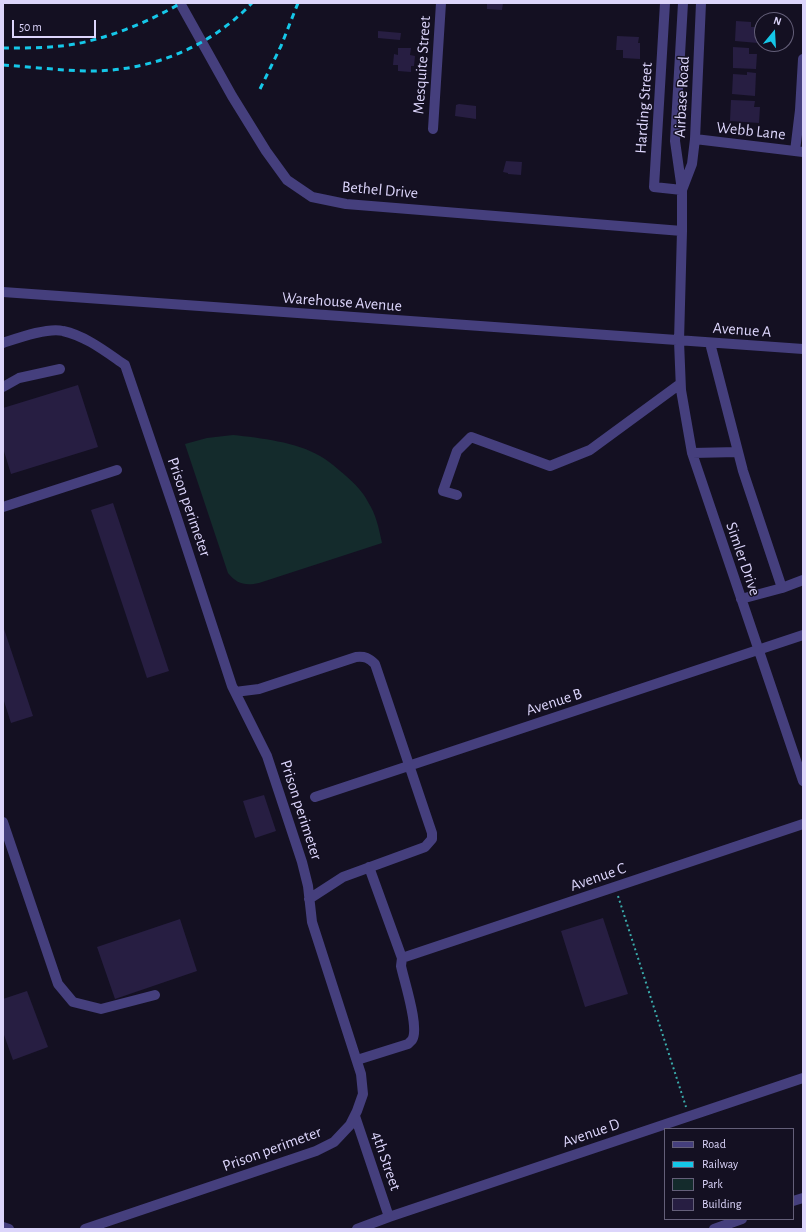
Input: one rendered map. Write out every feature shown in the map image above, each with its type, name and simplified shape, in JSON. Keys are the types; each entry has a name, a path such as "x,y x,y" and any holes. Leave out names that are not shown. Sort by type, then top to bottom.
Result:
{"street":[{"name":"Bethel Drive","path":"180,3 232,96 266,151 287,180 312,197 346,204 682,231"},
{"name":"Mesquite Street","path":"433,129 441,3"},
{"name":"Harding Street","path":"665,3 654,187 682,190"},
{"name":"Airbase Road","path":"679,340 682,190 675,141 683,3"},
{"name":"Airbase Road","path":"682,190 692,164 695,139 701,3"},
{"path":"799,152 803,59"},
{"name":"Webb Lane","path":"695,139 799,152"},
{"name":"Warehouse Avenue","path":"3,292 679,340"},
{"name":"Prison perimeter","path":"3,343 43,332 62,330 84,338 107,352 125,366 235,692 268,756 302,862 308,886 312,922 362,1074 363,1094 355,1116 350,1125 334,1142 316,1151 85,1229"},
{"name":"Avenue A","path":"679,340 803,349"},
{"name":"Simler Drive","path":"679,340 680,384 692,453 803,781"},
{"path":"710,342 738,452 782,588"},
{"path":"3,387 19,378 60,369"},
{"path":"456,495 443,491 457,451 471,437 550,466 590,450 680,384"},
{"path":"692,453 738,452"},
{"path":"3,507 117,470"},
{"path":"741,599 782,588 803,580"},
{"name":"Avenue B","path":"315,798 803,635"},
{"path":"235,692 259,689 356,657 364,656 371,659 375,664 432,833 432,839 425,848 343,877 309,898"},
{"path":"3,822 58,984 73,1002 101,1010 155,996"},
{"name":"Avenue C","path":"402,958 803,824"},
{"path":"357,1060 408,1044 413,1039 415,1030 401,966 402,958 369,867"},
{"name":"Avenue D","path":"358,1229 389,1217 803,1078"},
{"name":"4th Street","path":"355,1116 389,1217"},
{"path":"714,1229 739,1220"},
{"path":"3,1227 8,1229"}],"path":[{"path":"615,887 689,1116"}],"green space":[{"path":"233,435 267,439 289,444 311,451 327,460 349,479 364,495 375,517 382,543 259,583 245,584 235,580 228,573 185,444 207,438"}],"building":[{"path":"487,3 503,3 502,10 487,9"},
{"path":"736,21 751,22 751,27 754,27 754,43 735,41"},
{"path":"378,31 401,33 400,40 378,38"},
{"path":"617,36 639,37 638,43 640,43 640,59 623,58 623,50 616,50"},
{"path":"733,47 749,48 749,54 757,54 756,69 733,68"},
{"path":"398,48 411,48 410,55 415,56 414,66 411,66 411,72 398,71 398,65 393,65 394,54 398,55"},
{"path":"747,72 756,73 755,96 732,94 733,74 747,75"},
{"path":"731,100 755,101 754,107 760,107 759,123 730,121"},
{"path":"456,105 476,106 476,119 455,116"},
{"path":"506,161 522,162 521,175 503,172"},
{"path":"78,385 98,447 11,474 3,448 3,408"},
{"path":"113,503 169,671 147,678 91,510"},
{"path":"3,626 33,716 11,723 3,698"},
{"path":"264,795 276,831 255,838 243,801"},
{"path":"603,918 628,994 585,1007 561,931"},
{"path":"180,919 197,971 115,999 97,947"},
{"path":"27,991 48,1047 13,1060 3,1035 3,999"}],"railway":[{"path":"3,48 54,47 76,44 123,30 153,18 181,3"},
{"path":"3,65 60,70 94,71 116,70 138,66 180,53 200,43 218,32 252,3"},
{"path":"260,89 281,46 298,3"}]}
